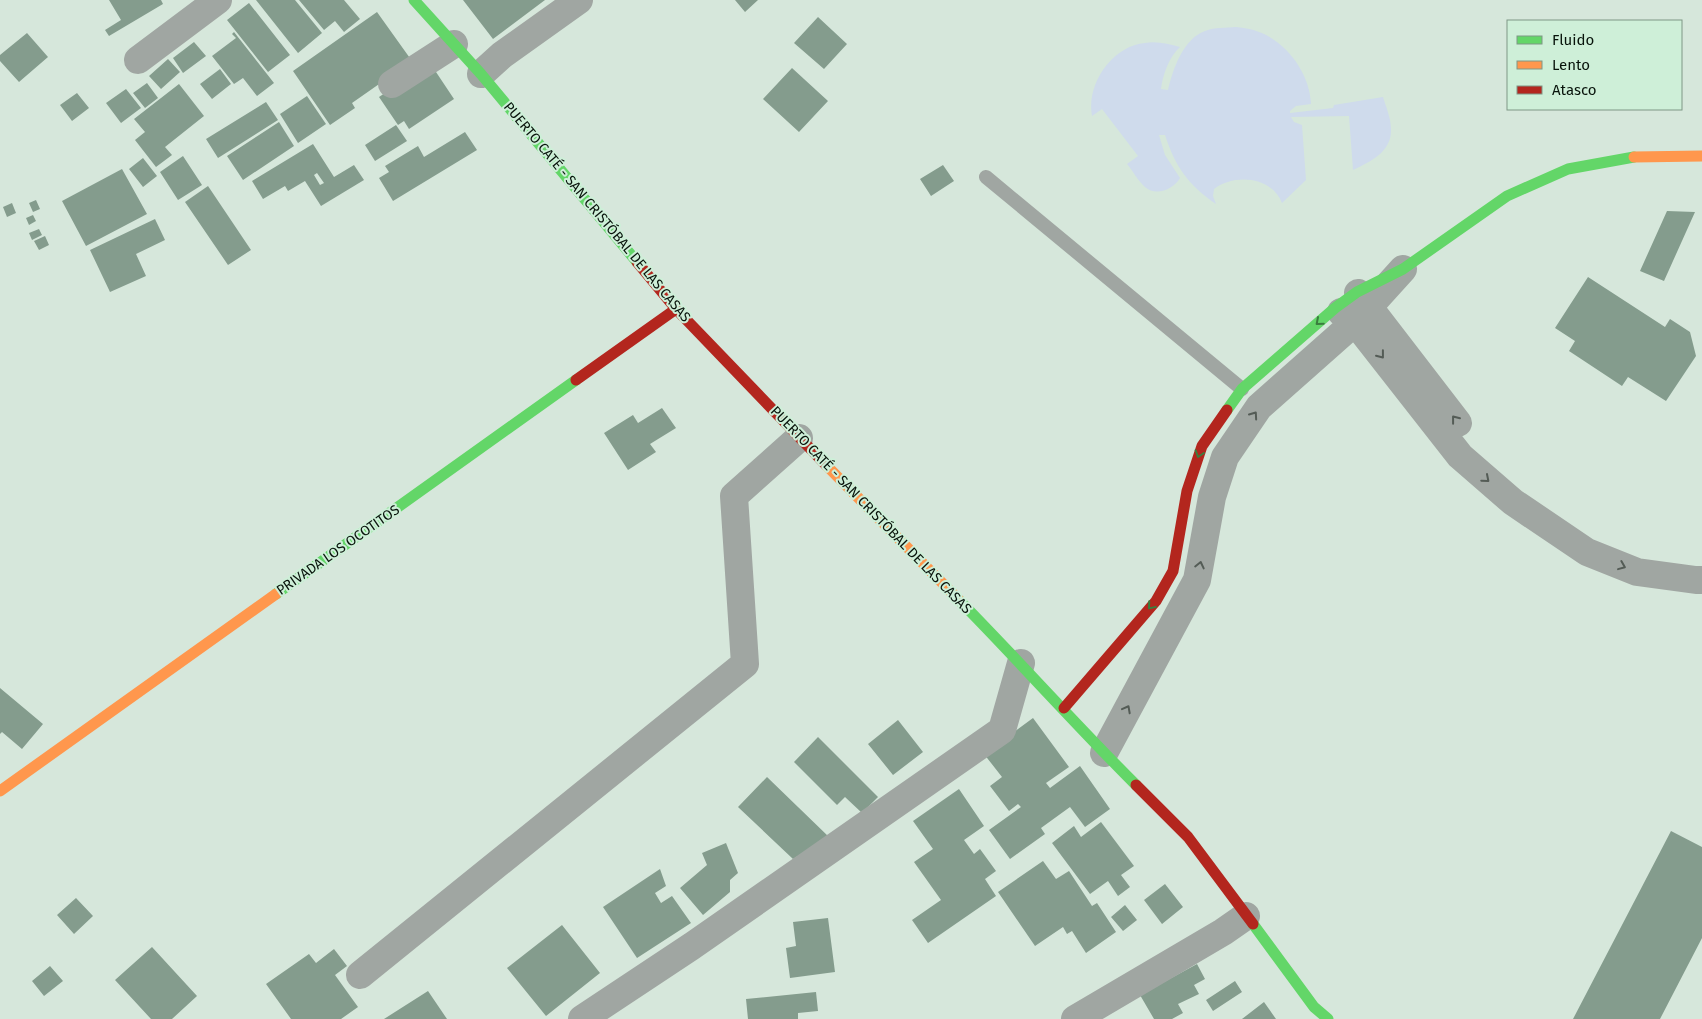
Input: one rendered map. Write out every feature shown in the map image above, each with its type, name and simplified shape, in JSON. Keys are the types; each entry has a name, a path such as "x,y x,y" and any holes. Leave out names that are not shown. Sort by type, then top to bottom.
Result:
{"street":[{"path":"138,60 218,0"},
{"name":"PUERTO CATÉ - SAN CRISTÓBAL DE LAS CASAS","path":"414,0 481,74 676,310 798,438 1064,708 1104,753 1188,837 1321,1015"},
{"path":"481,74 502,55 579,0"},
{"path":"392,84 454,44"},
{"path":"1064,708 1156,601 1173,571 1187,491 1202,446 1242,389 1354,308 1403,269 1507,196 1568,169 1628,158 1702,156"},
{"path":"1354,308 1473,442 1524,487 1596,536 1642,554 1696,561 1702,560"},
{"path":"1354,308 1460,456 1513,502 1595,556 1637,572 1702,580"},
{"path":"1104,753 1197,580 1212,497 1225,457 1259,407 1354,308"},
{"name":"PRIVADA LOS OCOTITOS","path":"0,791 676,310"},
{"path":"360,975 746,664 734,496 798,438"},
{"path":"582,1019 701,940 1002,730 1021,664"},
{"path":"1075,1019 1223,932 1246,916"}],"lane":[{"path":"986,177 1242,389"}],"shaded area":[{"path":"1236,27 1254,30 1269,37 1279,43 1295,60 1310,93 1311,104 1296,106 1290,113 1333,108 1334,105 1383,97 1391,129 1388,144 1384,150 1373,160 1353,170 1349,116 1291,117 1294,122 1302,125 1306,180 1282,203 1277,194 1262,183 1252,180 1232,181 1214,189 1213,196 1216,204 1190,182 1173,156 1165,135 1159,135 1165,155 1180,178 1174,185 1164,190 1154,191 1145,187 1127,164 1138,156 1102,109 1092,116 1091,104 1097,80 1112,59 1122,51 1145,43 1163,43 1180,47 1167,66 1163,78 1161,89 1168,90 1180,56 1197,35 1217,28"}],"building":[{"path":"109,0 161,0 163,4 109,36 105,30 121,20"},
{"path":"256,0 295,0 322,33 298,53"},
{"path":"299,0 344,0 360,19 344,32 335,21 324,30"},
{"path":"463,0 545,0 493,39"},
{"path":"735,0 758,0 745,12"},
{"path":"249,3 290,55 268,72 227,20"},
{"path":"377,12 412,61 352,103 355,108 330,125 293,71"},
{"path":"818,17 847,44 824,69 794,43"},
{"path":"234,32 274,83 257,96 243,78 234,84 212,56 236,38 232,34"},
{"path":"27,33 48,57 19,82 0,61 0,55"},
{"path":"194,42 206,56 183,73 173,58"},
{"path":"168,59 180,72 161,89 149,76"},
{"path":"430,63 454,99 409,129 404,121 398,125 379,97"},
{"path":"792,68 828,101 799,132 763,99"},
{"path":"220,69 231,84 212,99 200,84"},
{"path":"147,83 158,98 145,108 133,93"},
{"path":"179,84 204,116 165,147 172,155 156,167 135,140 145,132 134,119"},
{"path":"126,89 141,108 121,123 106,103"},
{"path":"77,93 89,108 72,121 60,105"},
{"path":"307,96 326,124 298,143 280,114"},
{"path":"266,102 278,120 218,158 206,139"},
{"path":"279,122 294,146 243,180 227,156"},
{"path":"396,125 407,141 375,161 365,145"},
{"path":"465,132 477,150 393,201 379,178 389,172 385,166 418,146 424,157"},
{"path":"313,144 334,177 354,165 364,180 321,206 305,181 288,191 285,186 263,199 252,181","holes":["317,173 324,183 320,185 314,175"]},
{"path":"183,156 202,185 178,200 160,172"},
{"path":"143,158 157,176 143,187 129,169"},
{"path":"943,165 954,181 931,196 920,179"},
{"path":"122,169 147,214 86,246 62,201"},
{"path":"208,186 251,250 228,265 185,202"},
{"path":"36,200 40,209 33,212 29,203"},
{"path":"12,203 16,213 7,217 3,207"},
{"path":"1667,211 1695,212 1664,281 1640,271"},
{"path":"33,215 36,221 29,225 26,218"},
{"path":"155,219 165,240 136,254 146,276 110,292 90,250"},
{"path":"39,229 42,235 32,240 29,233"},
{"path":"45,236 49,245 39,250 34,241"},
{"path":"1588,277 1665,327 1670,319 1690,332 1696,356 1666,401 1628,377 1622,386 1569,351 1575,341 1555,328"},
{"path":"662,408 676,428 650,444 656,452 628,470 604,433 633,415 638,423"},
{"path":"0,688 43,724 22,749 2,732 0,734"},
{"path":"1033,718 1069,767 1046,783 1050,788 1080,766 1110,809 1085,827 1070,807 1041,828 1045,834 1010,859 989,830 1021,807 1018,804 1009,811 990,786 1002,777 984,754"},
{"path":"898,720 923,752 893,775 868,744"},
{"path":"818,737 878,797 862,813 845,797 837,805 794,762"},
{"path":"767,777 829,837 793,859 738,807"},
{"path":"959,789 984,826 964,840 974,854 980,849 996,871 985,879 996,896 928,943 912,920 941,900 914,862 933,849 913,821"},
{"path":"1101,822 1134,866 1121,875 1130,887 1118,896 1108,881 1090,894 1052,843 1074,826 1081,837"},
{"path":"1671,831 1702,847 1702,938 1660,1019 1573,1019"},
{"path":"726,843 738,873 730,880 730,892 703,915 680,888 707,865 702,853"},
{"path":"1043,861 1056,879 1069,871 1092,906 1097,903 1116,932 1086,953 1072,931 1067,934 1063,927 1035,946 998,892"},
{"path":"660,869 666,886 655,893 661,903 672,896 691,923 637,958 603,907"},
{"path":"1165,884 1183,907 1162,924 1144,900"},
{"path":"76,898 93,916 74,934 57,915"},
{"path":"1125,905 1137,920 1123,931 1111,917"},
{"path":"828,918 835,972 790,978 786,948 796,946 793,922"},
{"path":"562,925 600,973 546,1016 507,968"},
{"path":"152,947 197,996 172,1019 151,1019 115,980"},
{"path":"334,949 347,966 335,975 358,1007 341,1019 291,1019 266,984 309,954 316,963"},
{"path":"1197,964 1205,979 1194,985 1199,994 1178,1004 1183,1013 1172,1019 1154,1019 1140,995"},
{"path":"50,966 63,981 44,996 32,981"},
{"path":"1235,981 1242,992 1213,1011 1206,1000"},
{"path":"428,991 447,1019 384,1019"},
{"path":"816,992 818,1011 798,1013 798,1019 748,1019 746,999"},
{"path":"1264,1002 1276,1019 1242,1019"}],"traffic: fast":[{"path":"414,0 481,74 637,262"},
{"path":"1227,410 1242,389 1335,308 1357,292 1403,269 1507,196 1568,169 1634,157"},
{"path":"276,594 576,380"},
{"path":"959,600 1136,785"},
{"path":"1253,924 1314,1007 1328,1019"}],"traffic: slow":[{"path":"1634,157 1702,156"},
{"path":"826,465 959,600"},
{"path":"0,791 276,594"}],"traffic: jam":[{"path":"637,262 676,309 826,465"},
{"path":"576,380 676,309"},
{"path":"1064,708 1156,601 1173,571 1187,491 1202,446 1227,410"},
{"path":"1136,785 1188,837 1253,924"}]}
